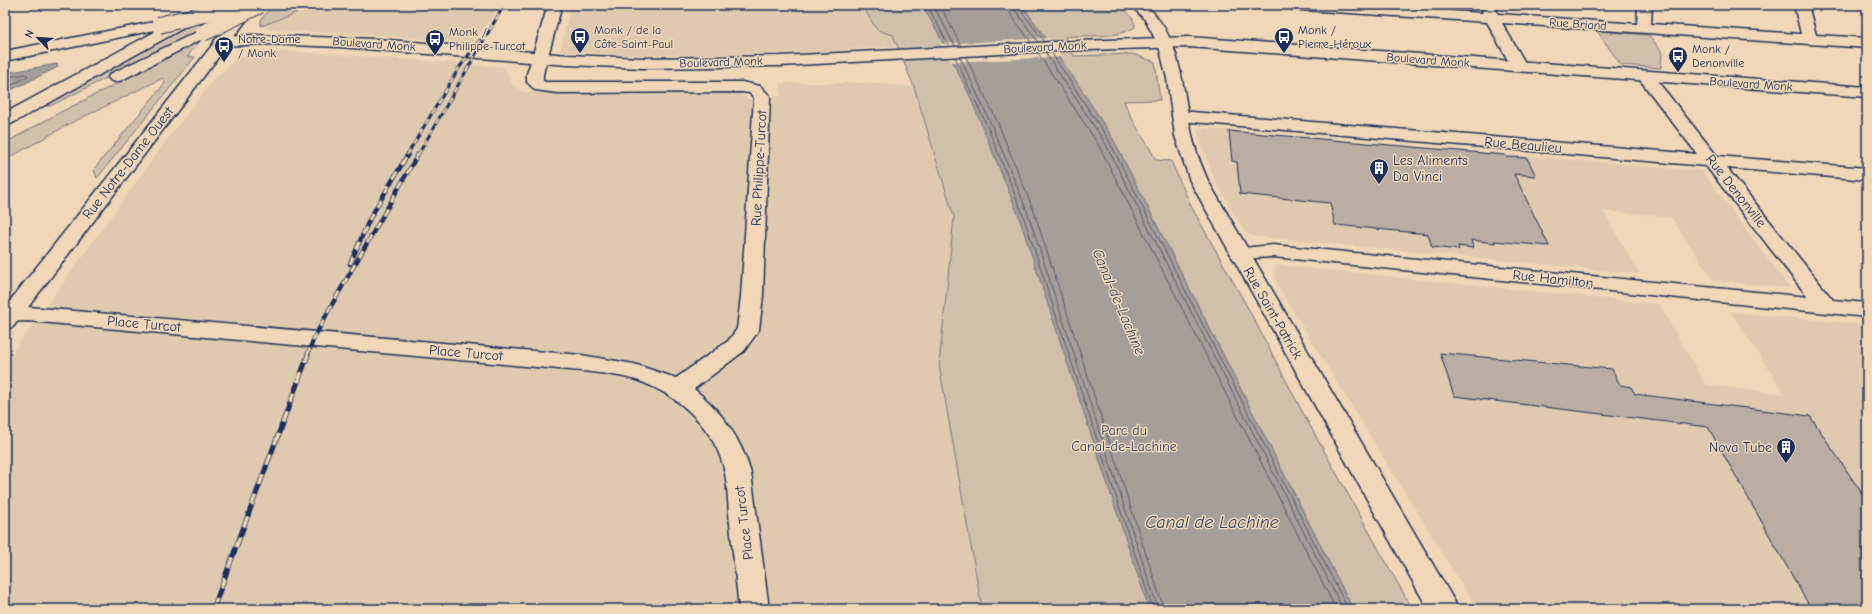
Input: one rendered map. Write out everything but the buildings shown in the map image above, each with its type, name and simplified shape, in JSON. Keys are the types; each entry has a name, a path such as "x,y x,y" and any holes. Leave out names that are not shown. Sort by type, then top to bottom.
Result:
{"main road":[{"path":"5,120 164,34 211,5"},
{"path":"5,56 76,43 241,5"},
{"name":"Rue Notre-Dame Ouest","path":"7,319 251,5"},
{"path":"5,134 260,5"},
{"path":"540,58 555,5"},
{"name":"Rue Saint-Patrick","path":"1138,5 1156,25 1170,56 1180,116 1190,161 1199,181 1444,609"},
{"name":"Rue Briand","path":"1288,5 1492,12 1644,29 1867,43"},
{"path":"1644,29 1645,5"},
{"path":"1801,5 1810,40"},
{"path":"1492,12 1519,66"},
{"name":"Boulevard Monk","path":"222,41 271,39 360,43 540,58 668,64 786,60 1164,42 1208,43 1867,92"},
{"name":"Rue Philippe-Turcot","path":"540,58 534,79 537,85 542,87 742,87 754,89 762,96 752,288 748,330 736,346 704,371 676,390"},
{"name":"Rue Denonville","path":"1645,76 1826,306"},
{"name":"Rue Beaulieu","path":"1180,116 1867,174"},
{"name":"Rue Hamilton","path":"1239,253 1273,251 1867,310"},
{"name":"Place Turcot","path":"7,319 28,314 570,362 612,368 645,375 662,381 691,401 717,425 735,458 754,609"}],"shaded area":[{"path":"316,5 498,5 493,16 472,44 393,36 271,30 261,26"},
{"path":"571,5 862,5 877,30 893,35 897,46 822,52 689,55 626,55 561,51"},
{"path":"260,51 322,53 504,67 512,84 523,92 738,93 748,99 781,96 780,83 871,83 914,87 954,217 939,366 982,609 5,609 5,363 169,137 214,79 239,57"},
{"path":"1200,128 1702,171 1790,288 1714,281 1671,217 1603,211 1640,274 1253,236 1245,232 1216,182 1201,144 1198,131"},
{"path":"1276,265 1659,304 1706,385 1785,394 1731,312 1867,325 1867,609 1477,609 1277,285 1274,270"}],"green space":[{"path":"273,5 316,5 261,26 261,20"},
{"name":"Parc du Canal-de-Lachine","path":"862,5 1117,5 1129,14 1135,23 1135,27 1127,31 1118,34 1101,36 1065,37 1074,56 1133,54 1155,62 1160,100 1124,101 1127,108 1156,160 1171,161 1191,206 1249,310 1303,413 1412,609 982,609 939,365 954,217 914,87 893,35 877,30"},
{"path":"205,17 215,24 50,106 44,106"},
{"path":"1597,31 1649,35 1662,52 1661,68 1621,65"},
{"path":"200,41 187,57 195,57 97,178 94,169 165,83 163,78 71,123 5,160 5,143 57,114"}],"water":[{"name":"Canal de Lachine","path":"922,5 1022,5 1076,81 1112,137 1353,609 1149,609 1018,214 969,94"},
{"path":"57,64 58,67 5,93 5,73"}],"pier":[{"path":"1049,38 1062,57 950,62 941,44"}],"railway":[{"path":"418,155 504,5"},
{"path":"407,155 459,68 480,40"},
{"path":"350,264 370,218 408,154"},
{"path":"307,356 314,338 330,308 418,154"},
{"path":"213,609 308,355"}],"place":[{"name":"Monk / de la Côte-Saint-Paul","path":"580,54"},
{"name":"Monk / Pierre-Héroux","path":"1284,54"},
{"name":"Monk / Philippe-Turcot","path":"435,56"},
{"name":"Notre-Dame / Monk","path":"224,63"},
{"name":"Monk / Denonville","path":"1678,73"},
{"name":"Les Aliments Da Vinci","path":"1379,185"},
{"name":"Nova Tube","path":"1786,464"}],"water label":[{"name":"Canal-de-Lachine","path":"1119,302"}]}
